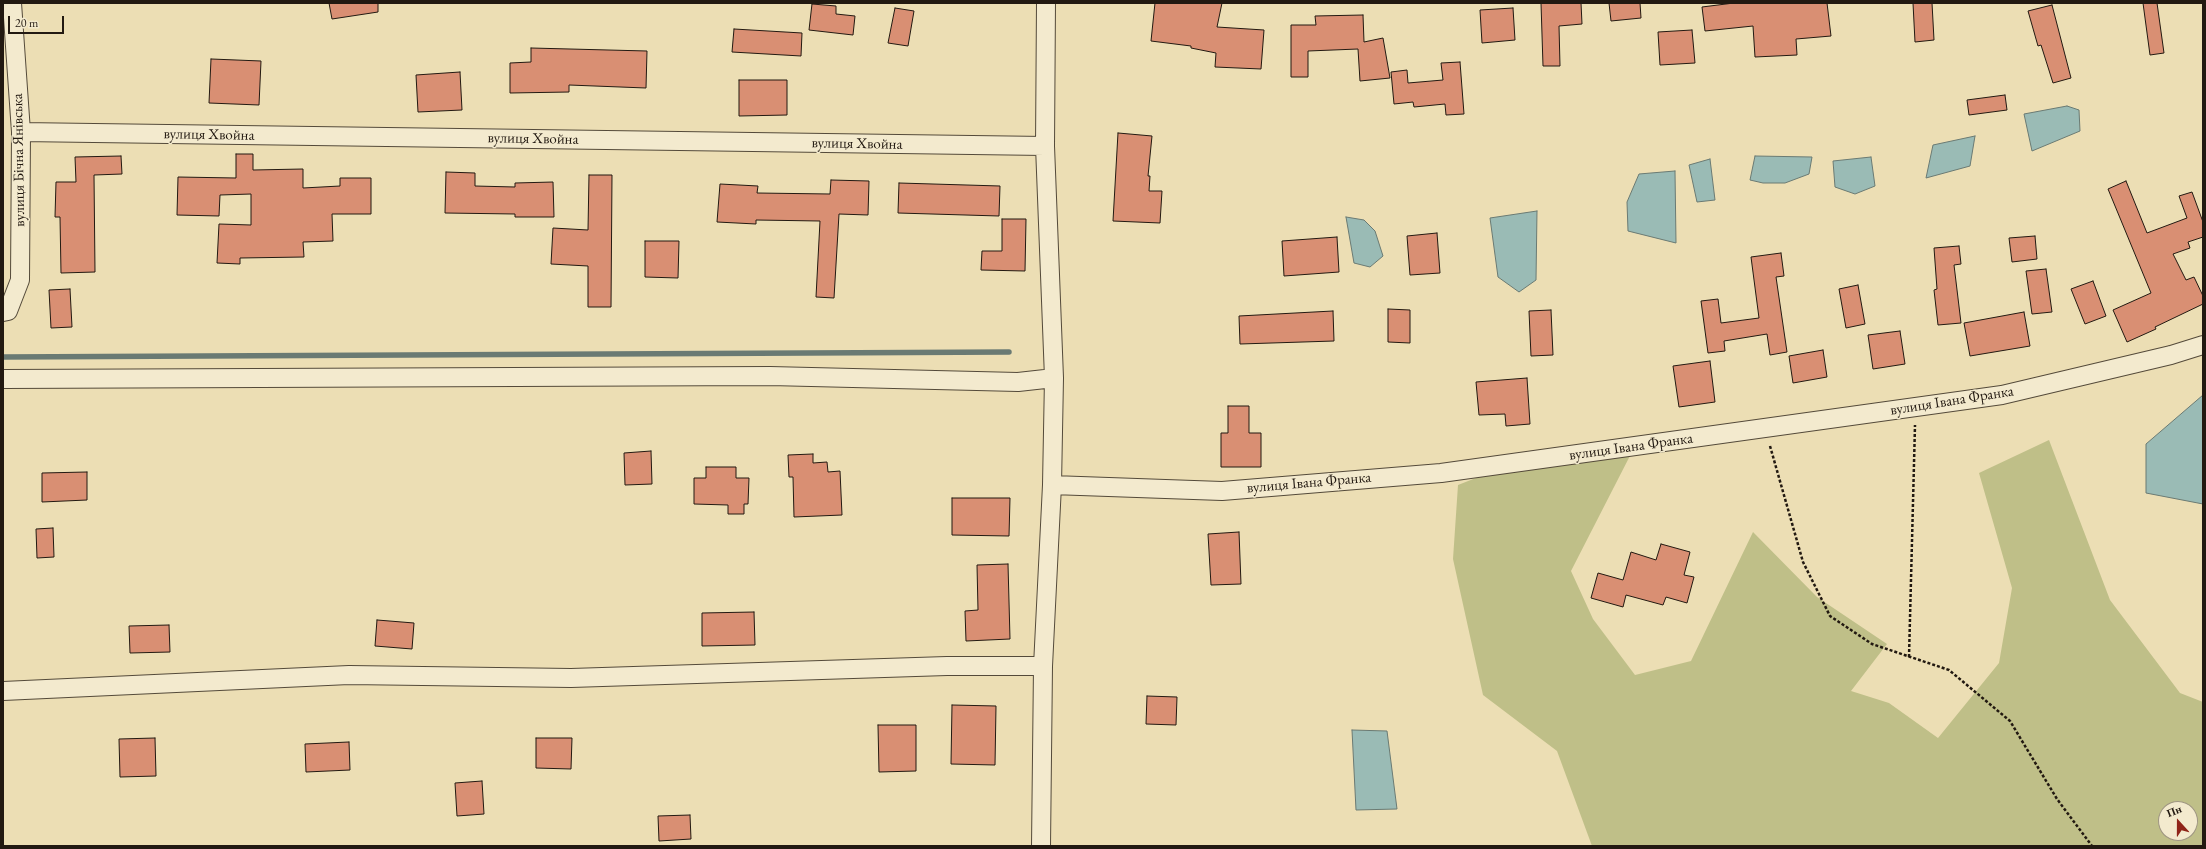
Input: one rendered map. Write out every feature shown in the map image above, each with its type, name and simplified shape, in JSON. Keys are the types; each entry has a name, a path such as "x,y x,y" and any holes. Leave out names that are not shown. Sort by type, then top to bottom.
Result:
{"street":[{"name":"вулиця Бічна Янівська","path":"3,312 8,311 20,280 21,132 12,3"},
{"path":"1040,846 1043,666 1052,485 1054,378 1045,146 1046,3"},
{"name":"вулиця Хвойна","path":"21,132 1045,146"},
{"name":"вулиця Івана Франка","path":"1052,485 1222,490 1441,473 2002,395 2172,355 2203,345"},
{"path":"3,379 770,376 1018,382 1054,378"},
{"path":"3,691 349,675 571,678 947,666 1043,666"}],"path":[{"path":"1909,657 1915,407"},
{"path":"1765,428 1803,562 1830,616 1872,644 1949,670 2010,721 2057,799 2092,846"}],"green space":[{"path":"2049,440 2110,600 2180,693 2203,702 2203,846 1592,846 1557,751 1483,695 1453,559 1458,485 1532,456 1635,446 1571,571 1593,619 1635,675 1691,661 1753,532 1817,597 1887,644 1851,691 1889,703 1938,738 1999,663 2012,588 1979,473"}],"water":[{"path":"2067,106 2079,110 2080,131 2032,151 2024,114"},
{"path":"1975,136 1970,166 1926,178 1933,145"},
{"path":"1755,156 1812,157 1809,174 1785,183 1763,183 1750,180"},
{"path":"1871,157 1875,186 1855,194 1835,187 1833,161"},
{"path":"1710,159 1715,200 1697,202 1689,165"},
{"path":"1675,171 1676,243 1628,231 1627,202 1639,174"},
{"path":"1537,211 1536,280 1519,292 1498,277 1490,218"},
{"path":"1346,217 1364,220 1375,231 1383,256 1370,267 1354,263"},
{"path":"2203,395 2203,504 2146,493 2146,444"},
{"path":"1352,730 1387,731 1397,809 1356,810"}],"building":[{"path":"329,3 378,3 378,12 332,19"},
{"path":"1155,3 1222,3 1217,27 1264,30 1261,69 1215,67 1216,53 1191,48 1191,46 1151,41"},
{"path":"1541,3 1581,3 1582,24 1559,26 1560,66 1543,66"},
{"path":"1609,3 1640,3 1641,18 1611,21"},
{"path":"1734,3 1827,3 1831,36 1796,39 1797,55 1755,57 1753,26 1705,31 1702,7"},
{"path":"1913,3 1932,3 1934,40 1915,42"},
{"path":"2143,3 2157,3 2164,53 2150,55"},
{"path":"812,4 836,6 836,14 855,16 853,35 809,30"},
{"path":"2052,5 2071,78 2053,83 2041,45 2038,46 2028,11"},
{"path":"895,8 914,11 908,46 888,43"},
{"path":"1513,8 1515,40 1482,43 1480,10"},
{"path":"1363,15 1364,42 1383,38 1390,78 1360,81 1358,49 1308,51 1308,77 1291,77 1291,25 1316,25 1315,16"},
{"path":"734,29 802,33 801,56 732,52"},
{"path":"1692,30 1695,63 1660,65 1658,32"},
{"path":"531,48 647,51 646,88 569,85 569,92 510,93 510,63 531,62"},
{"path":"211,59 261,61 259,105 209,103"},
{"path":"1460,62 1464,114 1446,115 1445,104 1414,107 1413,102 1394,104 1391,72 1407,70 1408,83 1443,80 1441,63"},
{"path":"460,72 462,110 418,112 416,75"},
{"path":"739,80 787,80 787,115 739,116"},
{"path":"2005,95 2007,110 1969,115 1967,100"},
{"path":"1118,133 1152,136 1148,176 1150,176 1149,191 1162,191 1160,223 1113,221"},
{"path":"236,154 253,154 253,170 303,169 303,188 340,186 340,178 371,178 371,214 332,214 333,241 303,242 304,257 240,258 240,264 217,263 219,224 251,225 251,194 220,195 219,216 177,215 178,177 236,178"},
{"path":"121,156 122,174 94,175 95,272 61,273 60,217 55,217 56,182 76,182 75,157"},
{"path":"446,172 475,173 475,186 515,187 515,183 553,182 554,217 515,217 515,214 445,213"},
{"path":"589,175 612,175 611,307 588,307 588,266 551,264 553,228 588,230"},
{"path":"831,180 869,181 868,215 839,214 834,298 816,297 820,221 756,220 756,224 717,222 720,184 758,186 757,193 830,194"},
{"path":"2126,181 2147,233 2187,218 2179,196 2192,192 2203,222 2203,237 2188,242 2190,248 2173,254 2186,280 2194,277 2203,296 2203,304 2155,327 2156,329 2127,342 2113,310 2151,293 2108,189"},
{"path":"899,183 1000,186 999,216 898,213"},
{"path":"1002,219 1026,219 1025,271 981,270 982,251 1002,251"},
{"path":"1437,233 1440,273 1410,275 1407,236"},
{"path":"2035,236 2037,259 2012,262 2009,238"},
{"path":"1337,237 1339,272 1284,276 1282,241"},
{"path":"645,241 679,241 678,278 645,277"},
{"path":"1959,246 1961,264 1954,265 1961,323 1938,325 1934,290 1937,289 1934,248"},
{"path":"1781,253 1784,276 1776,277 1787,352 1770,355 1767,334 1724,341 1725,351 1708,353 1701,301 1718,299 1721,323 1759,318 1751,257"},
{"path":"2046,269 2052,312 2032,314 2026,271"},
{"path":"2093,281 2106,316 2085,324 2071,289"},
{"path":"1858,285 1865,324 1846,328 1839,289"},
{"path":"70,289 72,327 51,328 49,290"},
{"path":"1388,309 1410,310 1410,343 1388,342"},
{"path":"1551,310 1553,355 1531,356 1529,311"},
{"path":"1333,311 1334,341 1240,344 1239,316"},
{"path":"2024,312 2030,346 1970,356 1964,323"},
{"path":"1900,331 1905,364 1873,369 1868,335"},
{"path":"1823,350 1827,377 1793,383 1789,356"},
{"path":"1710,361 1715,402 1679,407 1673,366"},
{"path":"1527,378 1530,424 1506,426 1505,414 1479,415 1476,382"},
{"path":"1228,406 1249,406 1249,433 1261,433 1261,467 1221,467 1221,433 1228,433"},
{"path":"651,451 652,484 625,485 624,453"},
{"path":"813,454 813,463 827,462 828,472 840,471 842,515 794,517 793,477 789,477 788,455"},
{"path":"706,467 736,467 736,478 749,478 748,504 744,504 744,514 728,514 728,505 694,504 694,478 706,478"},
{"path":"87,472 87,500 42,502 42,473"},
{"path":"952,498 1010,498 1009,536 952,535"},
{"path":"53,528 54,557 37,558 36,529"},
{"path":"1239,532 1241,584 1211,585 1208,534"},
{"path":"1661,544 1690,552 1684,575 1694,577 1687,603 1666,597 1663,605 1626,595 1623,607 1591,598 1598,573 1623,580 1631,552 1656,560"},
{"path":"1008,564 1010,639 966,641 965,611 978,610 977,565"},
{"path":"754,612 755,645 702,646 702,613"},
{"path":"377,620 414,623 412,649 375,646"},
{"path":"169,625 170,652 130,653 129,626"},
{"path":"1147,696 1177,697 1176,725 1146,724"},
{"path":"952,705 996,706 995,765 951,764"},
{"path":"878,725 916,725 916,771 879,772"},
{"path":"155,738 156,776 120,777 119,739"},
{"path":"536,738 572,738 571,769 536,768"},
{"path":"349,742 350,770 306,772 305,744"},
{"path":"482,781 484,814 457,816 455,783"},
{"path":"690,815 691,839 659,841 658,816"}],"waterway":[{"path":"3,357 1009,352"}]}
